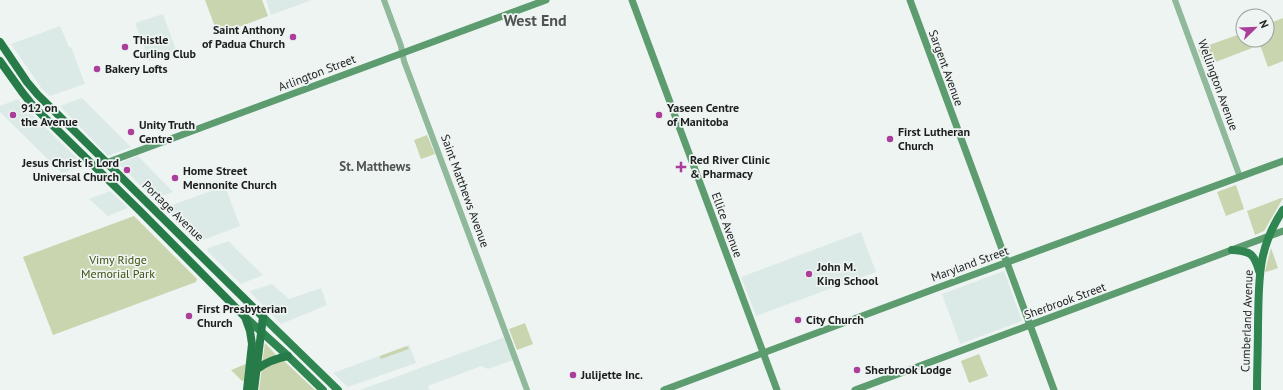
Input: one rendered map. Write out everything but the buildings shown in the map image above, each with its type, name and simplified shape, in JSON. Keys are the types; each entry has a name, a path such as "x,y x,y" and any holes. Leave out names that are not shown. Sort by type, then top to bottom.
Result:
{"highway":[{"name":"Portage Avenue","path":"0,42 38,96 263,317"},
{"name":"Portage Avenue","path":"0,61 34,107 245,316"},
{"path":"245,316 250,331 252,344 247,390"},
{"path":"254,390 263,317"},
{"path":"257,369 282,357 288,356"}],"main road":[{"name":"Arlington Street","path":"95,167 546,0"},
{"name":"Ellice Avenue","path":"632,0 777,390"},
{"name":"Sargent Avenue","path":"910,0 1054,390"},
{"name":"Maryland Street","path":"664,390 1283,160"},
{"name":"Cumberland Avenue","path":"1257,390 1259,272 1269,236 1283,210"},
{"name":"Sherbrook Street","path":"855,390 1283,231"},
{"path":"1232,250 1244,251 1252,255 1259,272"},
{"name":"Portage Avenue","path":"245,316 323,390"},
{"name":"Portage Avenue","path":"263,317 338,390"}],"street":[{"name":"Saint Matthews Avenue","path":"384,0 404,60 527,390"},
{"name":"Wellington Avenue","path":"1175,0 1240,177"}],"shaded area":[{"path":"266,0 312,0 271,15"},
{"path":"163,14 176,50 149,61 135,23"},
{"path":"60,26 69,47 71,47 85,84 50,96 42,89 11,44"},
{"path":"82,98 131,147 108,156 60,106"},
{"path":"18,99 22,105 84,165 62,173 0,112 0,106"},
{"path":"138,156 173,192 154,199 120,165 120,163"},
{"path":"225,186 240,226 198,242 164,208"},
{"path":"110,191 128,208 108,216 89,199"},
{"name":"John M. King School","path":"861,232 876,272 756,316 741,277"},
{"path":"229,241 263,275 241,284 207,251 208,248"},
{"path":"1004,271 1022,321 960,344 942,294"},
{"path":"272,284 289,299 321,288 327,305 281,324 250,292"},
{"path":"505,337 513,360 488,369 481,366 428,386 429,390 360,390"},
{"path":"409,345 416,363 348,387 333,373"}],"green space":[{"path":"205,0 262,0 268,16 218,35"},
{"path":"1283,18 1283,61 1268,67 1261,48 1275,48 1275,21"},
{"path":"1235,36 1235,48 1252,48 1205,66 1198,49"},
{"path":"427,135 435,154 421,159 414,140"},
{"path":"1236,185 1244,209 1226,216 1217,192"},
{"path":"1283,198 1264,231 1255,235 1247,211"},
{"name":"Vimy Ridge Memorial Park","path":"134,216 197,279 196,282 53,335 23,257"},
{"path":"1271,248 1278,268 1266,272 1265,271"},
{"path":"525,323 533,344 517,350 509,329"},
{"path":"265,343 277,356 262,364"},
{"path":"407,346 409,349 381,359 380,356"},
{"path":"979,354 988,376 969,383 961,361"},
{"path":"283,360 315,390 259,390 262,368"},
{"path":"246,364 245,380 242,381 231,370"}],"place":[{"name":"Saint Anthony of Padua Church","path":"293,37"},
{"name":"Thistle Curling Club","path":"125,47"},
{"name":"Bakery Lofts","path":"97,69"},
{"name":"912 on the Avenue","path":"13,115"},
{"name":"Yaseen Centre of Manitoba","path":"659,115"},
{"name":"Unity Truth Centre","path":"131,132"},
{"name":"First Lutheran Church","path":"890,139"},
{"name":"Red River Clinic & Pharmacy","path":"681,167"},
{"name":"Jesus Christ Is Lord Universal Church","path":"127,170"},
{"name":"Home Street Mennonite Church","path":"175,178"},
{"name":"John M. King School","path":"809,274"},
{"name":"First Presbyterian Church","path":"189,316"},
{"name":"City Church","path":"798,320"},
{"name":"Sherbrook Lodge","path":"857,370"},
{"name":"Julijette Inc.","path":"573,375"}],"district":[{"name":"West End","path":"535,20"},
{"name":"St. Matthews","path":"375,166"}]}
